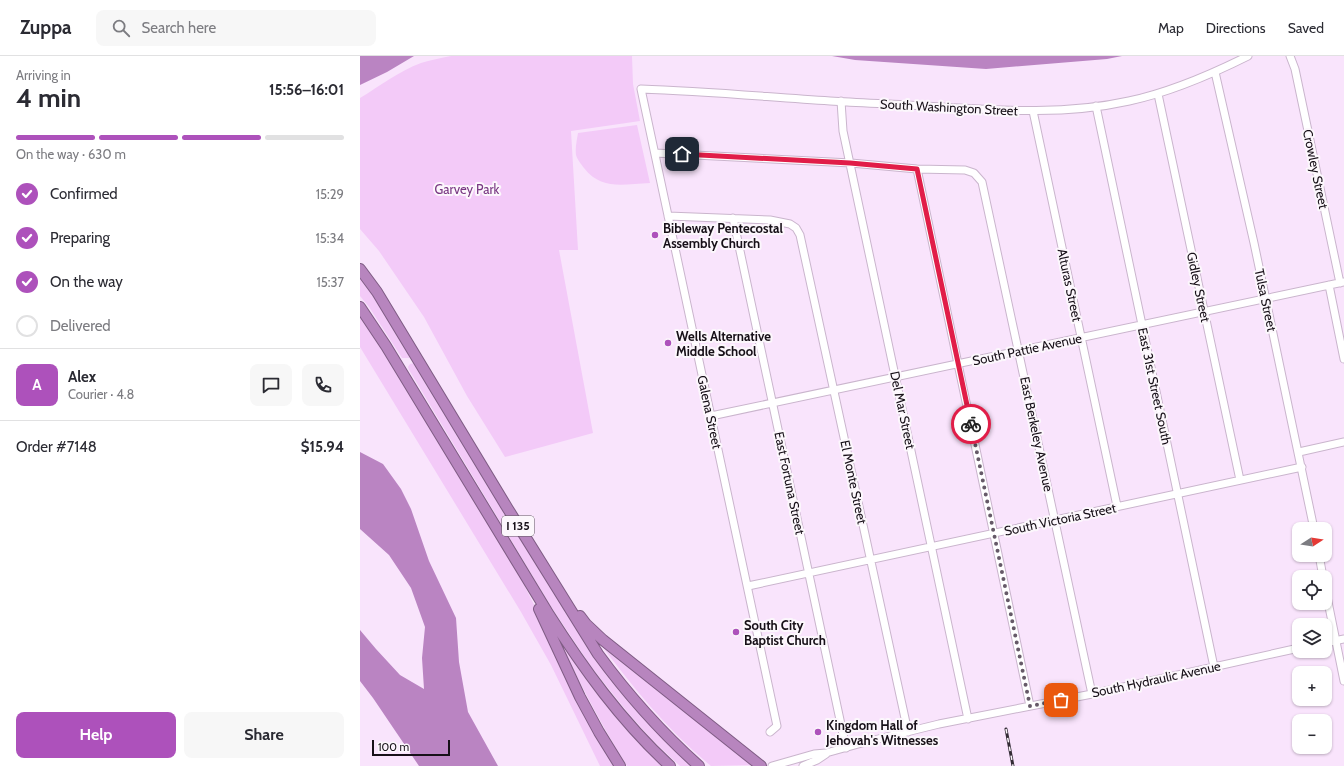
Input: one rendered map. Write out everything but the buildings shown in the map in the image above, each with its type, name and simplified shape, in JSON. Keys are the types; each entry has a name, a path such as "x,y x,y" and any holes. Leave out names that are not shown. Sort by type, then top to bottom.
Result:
{"highway":[{"name":"I 135","path":"360,269 377,292 583,631 613,674 644,712 675,744 700,766"},
{"name":"I 135","path":"360,307 386,346 565,639 598,686 628,723 670,766"},
{"path":"515,558 580,697 620,766"},
{"path":"541,563 586,624 603,640 761,766"}],"street":[{"name":"South Washington Street","path":"641,88 842,101 1033,111 1077,109 1128,101 1158,94 1215,72 1248,56"},
{"name":"Crowley Street","path":"1290,56 1295,69 1342,282"},
{"name":"Tulsa Street","path":"1215,72 1266,298 1313,522"},
{"name":"Galena Street","path":"641,88 777,726 770,732"},
{"name":"Gidley Street","path":"1158,94 1240,480"},
{"name":"Del Mar Street","path":"842,101 842,120 850,163 968,718"},
{"name":"East 31st Street South","path":"1096,106 1214,667"},
{"name":"Alturas Street","path":"1033,111 1117,506"},
{"path":"655,153 850,163 917,169 1030,706"},
{"name":"East Berkeley Avenue","path":"917,169 965,170 978,176 984,185 1092,694"},
{"path":"668,216 733,218"},
{"name":"El Monte Street","path":"733,218 770,220 787,223 794,226 802,239 908,732"},
{"name":"East Fortuna Street","path":"733,218 846,748"},
{"name":"South Pattie Avenue","path":"711,416 1342,282"},
{"path":"1329,285 1344,359"},
{"path":"1298,452 1344,442"},
{"name":"South Victoria Street","path":"748,586 1302,467"},
{"path":"1330,610 1344,681"},
{"path":"1332,641 1344,639"},
{"name":"South Hydraulic Avenue","path":"772,766 814,754 826,753 968,718 1092,694 1292,650"},
{"name":"South Hydraulic Avenue","path":"803,766 817,760 826,753"}],"green space":[{"name":"Garvey Park","path":"451,56 632,56 633,84 640,121 571,131 578,250 559,250 593,433 505,457 467,396 424,317 379,251 360,229 360,98 397,74 413,66"},
{"path":"637,125 650,183 622,185 606,183 591,175 578,160 576,155 576,144 578,133"},
{"path":"360,275 370,287 410,356 409,358 402,358 369,307 360,296"},
{"path":"360,315 377,340 518,573 616,766 600,766 551,665 521,612 360,347"},
{"path":"414,363 577,629 694,766 680,766 653,741 592,668 550,605 409,370 408,367 410,364"},
{"path":"598,641 754,765 711,766 680,738 651,707"},
{"path":"563,649 565,649 628,731 662,766 627,766"}],"shaded area":[{"path":"360,56 414,56 387,72 360,85"},
{"path":"832,56 1122,56 1107,59 986,69 855,60"},
{"path":"360,452 383,464 401,489 411,509 429,561 456,618 459,662 468,712 498,766 419,766 360,681 360,630 400,675 424,689 422,658 425,627 411,588 389,555 360,529"}],"railway":[{"path":"1006,729 1013,766"}],"way so far":[{"path":"971,424 1030,706 1061,700"}],"place":[{"name":"Bibleway Pentecostal Assembly Church","path":"655,235"},
{"name":"Wells Alternative Middle School","path":"668,343"},
{"name":"South City Baptist Church","path":"736,632"},
{"name":"Kingdom Hall of Jehovah's Witnesses","path":"818,732"}],"route":[{"path":"682,154 850,163 917,169 971,424"}]}
